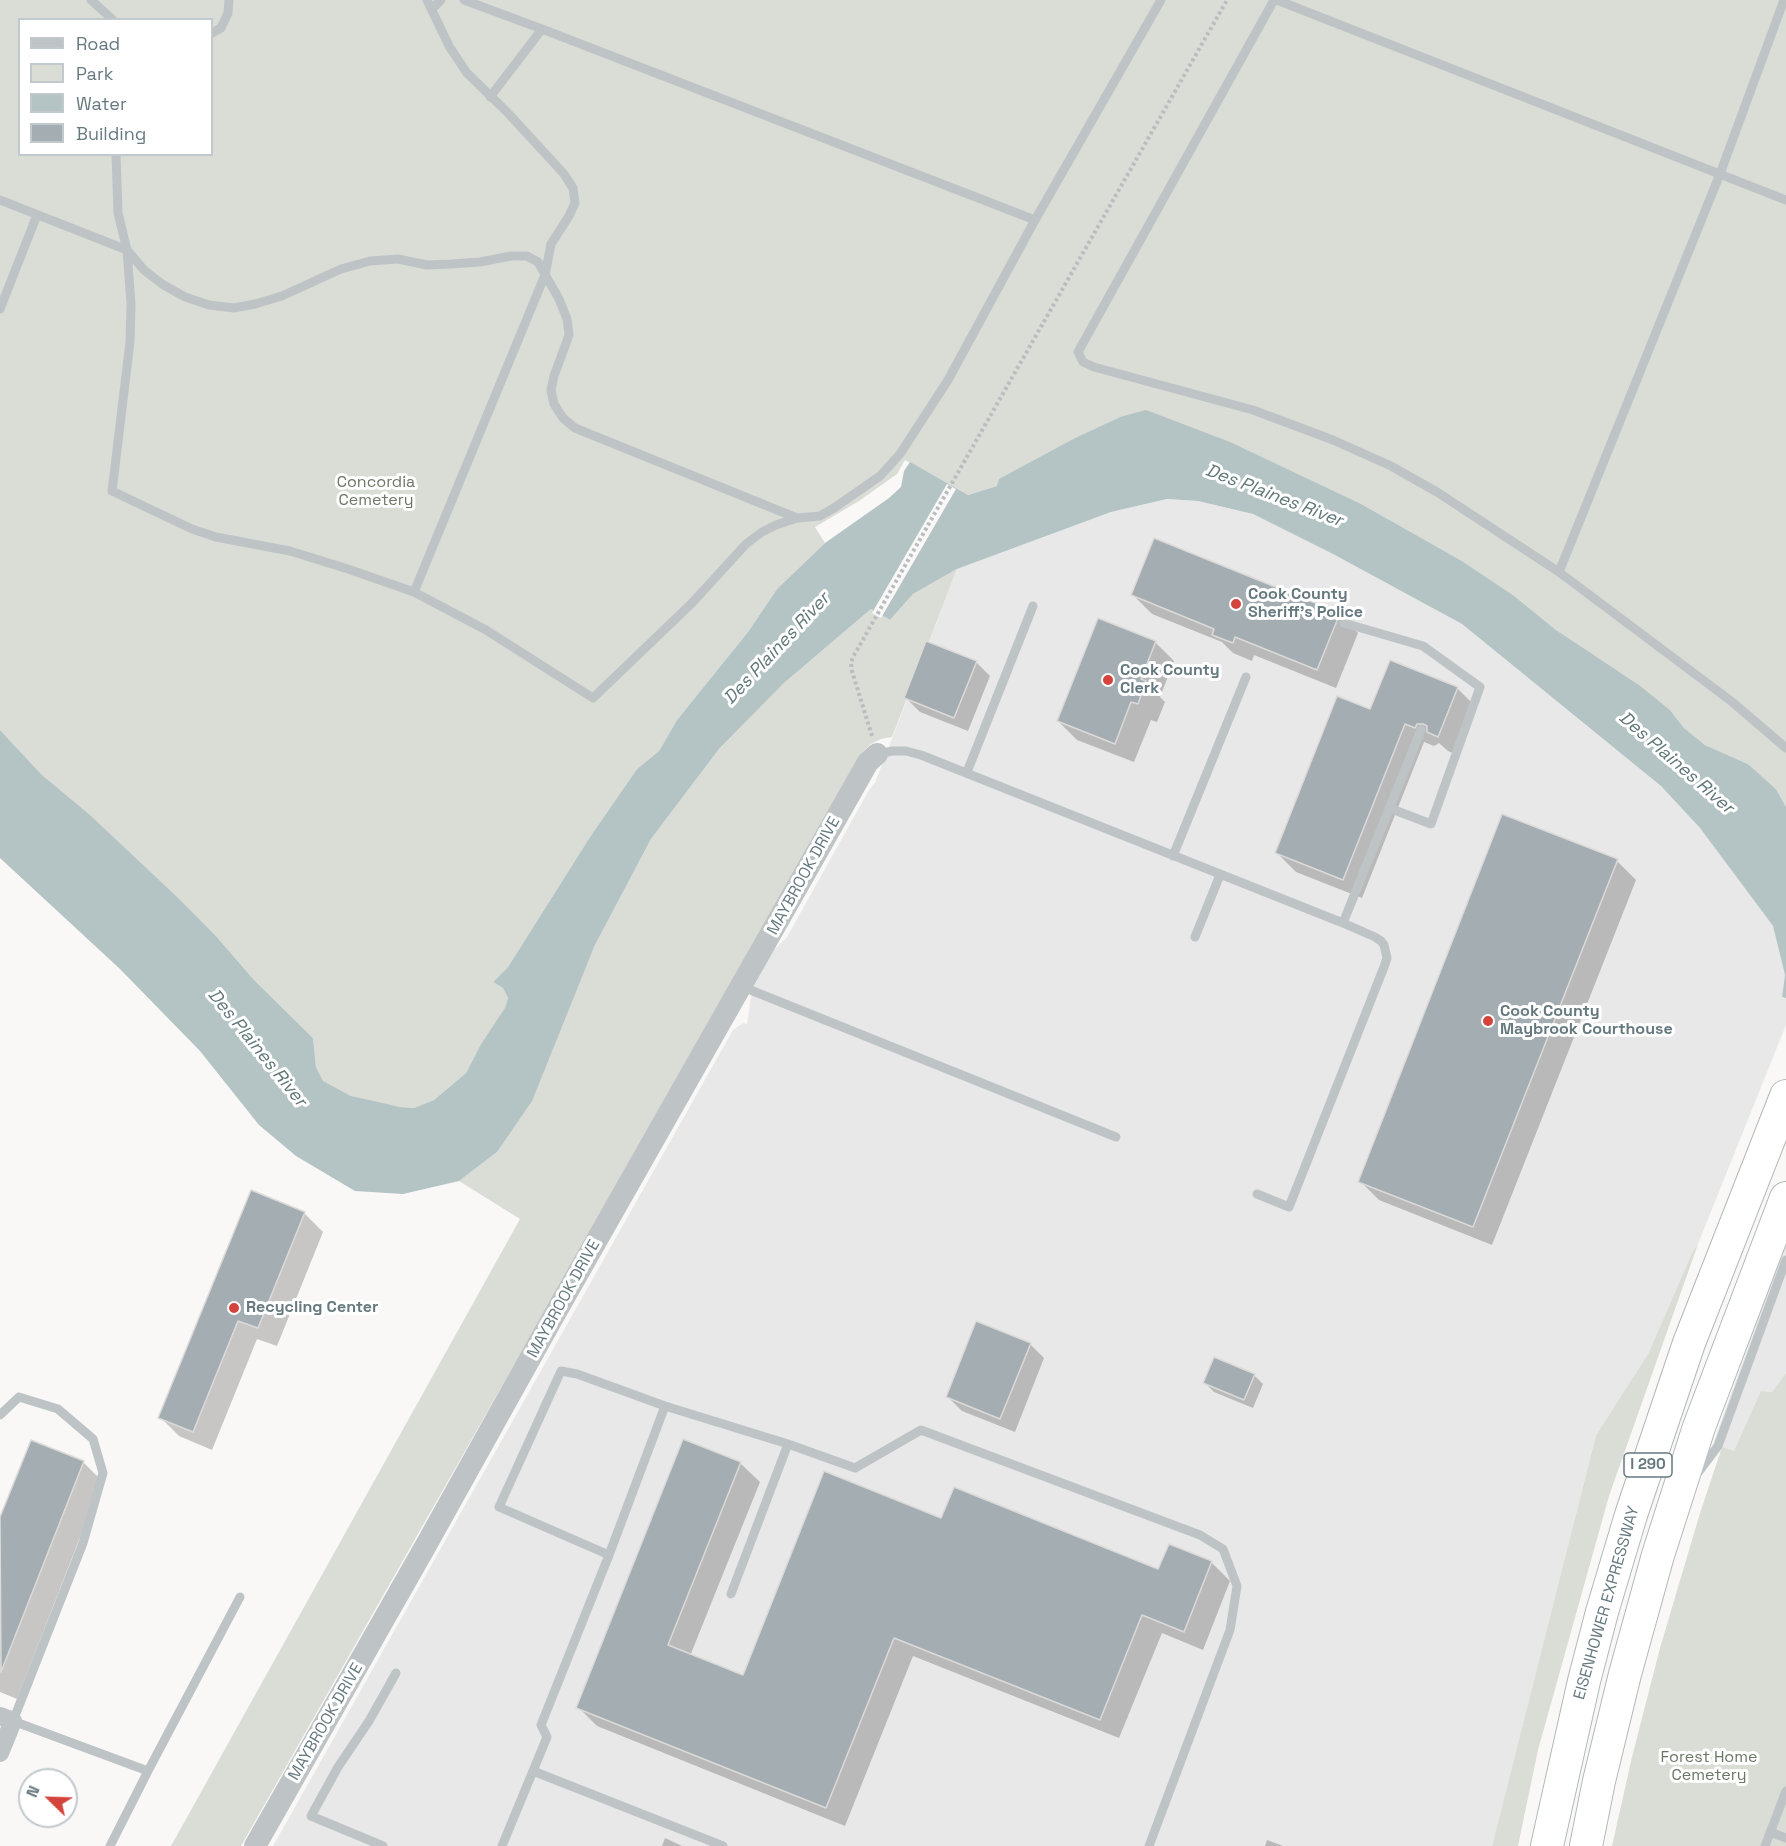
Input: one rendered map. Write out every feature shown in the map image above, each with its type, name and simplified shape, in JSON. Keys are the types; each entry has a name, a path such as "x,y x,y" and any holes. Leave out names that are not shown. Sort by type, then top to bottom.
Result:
{"highway":[{"name":"EISENHOWER EXPRESSWAY","path":"1547,1846 1584,1681 1631,1515 1689,1343 1786,1096"},
{"name":"I 290","path":"1586,1846 1625,1674 1658,1555 1703,1416 1786,1198"}],"street":[{"name":"MAYBROOK DRIVE","path":"255,1846 868,762 877,754"},
{"path":"0,1753 6,1719"}],"lane":[{"path":"91,0 110,18"},
{"path":"213,32 221,28 228,14 229,0"},
{"path":"414,592 545,275 551,244 575,203 573,188 564,174 507,112 467,73 449,46 427,0"},
{"path":"432,9 441,0"},
{"path":"464,0 1035,220"},
{"path":"116,156 118,213 127,250 131,304 130,342 112,491 192,529 216,537 290,551 414,592 486,630 593,698 692,603 746,544 776,525 797,518 820,516 834,508 880,476 900,454 948,380 1035,220 1161,0"},
{"path":"1786,200 1276,0 1078,352 1083,362 1094,367 1253,410 1333,440 1391,466 1437,492 1559,572 1731,701 1786,748"},
{"path":"1559,572 1720,174 1784,0"},
{"path":"490,97 542,29"},
{"path":"0,200 127,250 144,270 184,297 209,305 234,308 282,296 341,269 370,261 398,259 427,265 527,256 538,262 559,299 567,319 569,335 551,390 554,404 563,418 575,428 797,518"},
{"path":"0,309 37,215"},
{"path":"967,772 1033,606"},
{"path":"1344,623 1423,646 1480,687 1431,824 1389,808"},
{"path":"1173,856 1246,677"},
{"path":"1342,923 1421,730"},
{"path":"877,754 893,751 906,752 921,755 967,772 1342,923 1381,941 1387,958 1289,1207 1257,1194"},
{"path":"1195,937 1220,875"},
{"path":"741,986 1116,1137"},
{"path":"1675,1502 1718,1446 1786,1260"},
{"path":"609,1555 499,1507 561,1371 577,1374 665,1406 788,1444 855,1468 921,1430 1200,1534 1223,1549 1237,1586 1230,1630 1149,1846"},
{"path":"0,1415 19,1397 57,1409 93,1438 103,1473 83,1543 6,1719 148,1771"},
{"path":"502,1846 547,1737 542,1725 665,1406"},
{"path":"731,1594 788,1444"},
{"path":"110,1846 240,1597"},
{"path":"383,1846 311,1816 338,1767 369,1721 396,1673"},
{"path":"533,1771 723,1846"},
{"path":"1765,1846 1786,1791"},
{"path":"1770,1832 1786,1838"}],"path":[{"path":"877,754 851,666 853,657 1227,0"}],"shaded area":[{"path":"1167,499 1198,501 1253,514 1333,554 1462,624 1661,786 1700,828 1773,926 1785,975 1782,997 1786,998 1786,1025 1698,1244 1648,1354 1596,1435 1492,1846 273,1846 733,1030 743,1023 747,1024 754,976 765,959 787,937 875,783 957,569 1111,512"},
{"path":"1786,1242 1786,1373 1772,1392 1761,1391 1734,1452 1713,1444"}],"green space":[{"name":"Concordia Cemetery","path":"0,0 1786,0 1786,807 1776,789 1748,764 1705,745 1684,728 1670,710 1556,630 1513,595 1462,561 1363,505 1120,417 1077,437 997,486 968,495 905,460 897,474 859,501 815,527 825,543 777,589 748,632 677,720 659,751 637,769 590,837 508,967 493,982 503,988 508,998 505,1009 481,1044 466,1073 434,1100 414,1108 375,1103 351,1096 322,1081 316,1067 313,1038 254,980 216,936 89,814 42,775 0,730"},
{"path":"957,569 892,737 871,744 861,753 241,1846 171,1846 520,1219 459,1181 497,1152 594,947 651,839 719,749 784,683 871,609 890,620 913,594"},
{"path":"1698,1244 1609,1496 1538,1750 1518,1846 1492,1846 1596,1435 1648,1354"},
{"name":"Forest Home Cemetery","path":"1786,1373 1786,1846 1612,1846 1660,1648 1722,1447 1734,1451 1761,1391 1772,1392"}],"water":[{"name":"Des Plaines River","path":"1146,410 1230,442 1363,505 1462,561 1513,595 1556,630 1640,686 1670,710 1684,728 1705,745 1748,764 1776,789 1786,807 1786,998 1782,997 1785,975 1773,926 1700,828 1661,786 1462,624 1333,554 1253,514 1198,501 1167,499 1111,512 957,569 913,594 890,620 871,609 784,683 719,749 651,839 594,947 532,1101 497,1152 459,1181 403,1194 355,1191 296,1156 259,1125 200,1051 120,969 0,858 0,730 42,775 89,814 177,897 216,936 254,980 313,1038 316,1067 323,1081 351,1096 414,1108 434,1100 466,1073 481,1044 505,1008 508,998 503,988 493,982 508,967 590,837 637,769 659,751 677,720 748,632 777,589 825,543 901,487 904,471 910,462 968,495 997,486 999,479 1077,437 1120,417"}],"pier":[{"path":"947,484 956,489 881,618 872,613"}],"building":[{"name":"Cook County Sheriff's Police","path":"1154,538 1340,613 1317,670 1235,637 1233,643 1212,635 1214,629 1131,595"},
{"name":"Cook County Clerk","path":"1098,618 1156,641 1141,679 1146,681 1138,704 1131,702 1115,744 1057,721"},
{"path":"926,641 977,661 954,718 904,698"},
{"path":"1390,660 1458,687 1438,737 1427,732 1427,726 1423,724 1417,724 1415,728 1405,724 1343,880 1275,853 1337,696 1370,709"},
{"name":"Cook County Maybrook Courthouse","path":"1502,814 1618,859 1473,1227 1358,1182"},
{"name":"Recycling Center","path":"251,1190 305,1212 258,1328 238,1321 193,1432 158,1418"},
{"path":"976,1321 1031,1343 1000,1419 946,1397"},
{"path":"1214,1357 1255,1374 1244,1400 1203,1383"},
{"path":"683,1439 741,1462 668,1645 743,1675 824,1471 941,1518 954,1487 1158,1569 1169,1544 1212,1561 1184,1632 1142,1615 1100,1720 894,1638 826,1808 576,1708"},
{"path":"31,1440 84,1461 1,1672 0,1517"}],"place":[{"name":"Cook County Sheriff's Police","path":"1236,604"},
{"name":"Cook County Clerk","path":"1108,680"},
{"name":"Cook County Maybrook Courthouse","path":"1488,1021"},
{"name":"Recycling Center","path":"234,1308"}]}
